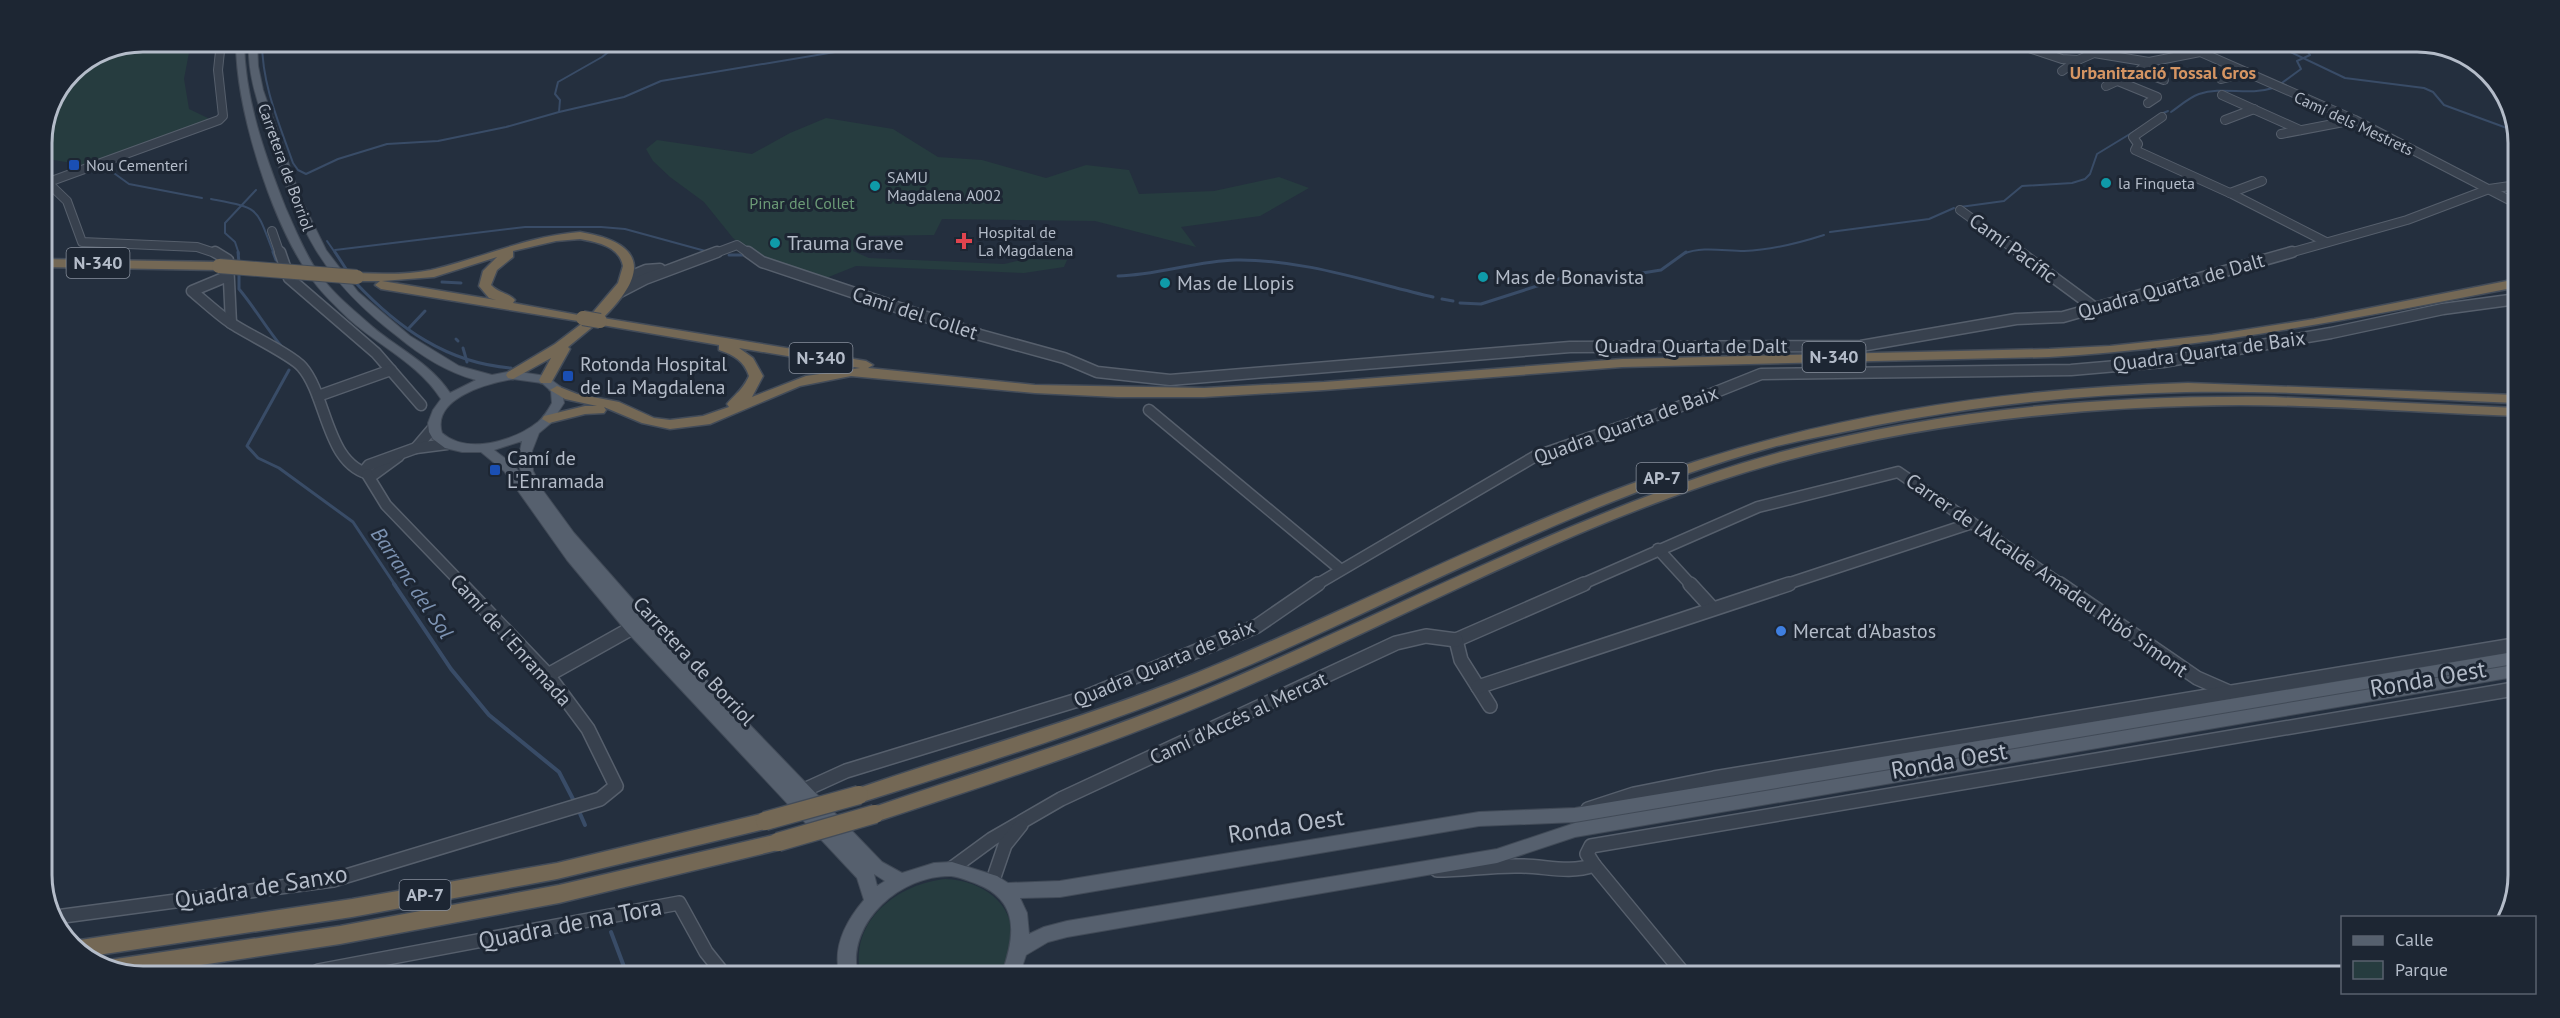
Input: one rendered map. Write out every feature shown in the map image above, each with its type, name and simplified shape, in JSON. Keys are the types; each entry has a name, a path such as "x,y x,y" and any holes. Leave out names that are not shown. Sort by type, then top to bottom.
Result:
{"highway":[{"path":"358,279 431,273 537,241 584,236 604,240 625,253 629,264 627,278 618,293 571,339 554,361 546,380"},
{"path":"537,241 497,261 486,275 486,286 493,295 556,309 568,315"},
{"name":"N-340","path":"53,263 304,272 358,279 961,381 1052,390 1210,391 1557,366 1698,359 2034,354 2110,350 2181,343 2254,332 2507,285"},
{"path":"659,331 736,351 752,362 756,376 748,393 730,408 699,421"},
{"path":"513,375 571,339"},
{"path":"549,418 585,410 609,410 677,424 699,421 732,411 789,385 826,375 851,372 886,373 961,381"},
{"name":"AP-7","path":"89,948 352,908 557,871 765,821 859,795 1011,749 1153,698 1243,661 1634,487 1767,444 1913,413 1995,401 2111,391 2235,388 2507,399"},
{"path":"557,390 572,399 610,404 642,418"},
{"name":"AP-7","path":"136,965 340,935 558,894 778,842 875,814 1017,769 1154,718 1262,673 1637,505 1779,457 1920,426 2005,414 2122,404 2244,401 2507,412"}],"main road":[{"name":"Carretera de Borriol","path":"240,53 240,74 253,124 283,217 312,272 330,294 370,332 438,381 448,400"},
{"name":"Carretera de Borriol","path":"254,53 260,95 300,211 328,264 346,288 387,324 436,360 461,374 491,379"},
{"path":"513,375 546,380 557,390 558,403 549,418 532,432 510,442 484,448 464,448 447,444 437,437 433,428 436,414 448,400 468,387 491,379 513,375"},
{"name":"Carretera de Borriol","path":"532,432 525,449 526,470 542,498 583,551 643,622 802,791 876,867 901,880"},
{"name":"Carretera de Borriol","path":"484,448 509,468 572,557 632,628 865,874 873,901"},
{"name":"Ronda Oest","path":"951,869 999,885 1060,889 1479,819 1575,815 2508,659"},
{"name":"Ronda Oest","path":"1022,949 1044,936 1067,929 1497,856 1575,830 2508,672"},
{"path":"846,966 852,931 873,901 901,880 951,869"},
{"path":"999,885 1021,917 1022,949 1014,966"}],"street":[{"path":"53,177 219,120 224,116 218,88 217,53"},
{"path":"2046,53 2078,60"},
{"path":"2062,71 2094,53 2149,62 2195,53"},
{"name":"Camí dels Mestrets","path":"2202,53 2355,120 2507,199"},
{"path":"2106,86 2140,71 2149,62"},
{"path":"2140,71 2164,80"},
{"path":"2221,79 2245,73"},
{"path":"2118,81 2157,97 2148,102"},
{"path":"2222,94 2300,130"},
{"path":"2225,120 2254,109"},
{"path":"2162,117 2133,136 2138,144 2135,150 2230,193 2326,242"},
{"path":"2281,134 2355,120"},
{"path":"2230,193 2262,181"},
{"name":"Quadra Quarta de Dalt","path":"1097,372 1170,380 1570,347 1861,346 2016,319 2063,317 2407,220 2489,189 2507,186"},
{"path":"53,188 67,201 82,242 197,247 213,251 228,260 223,271 192,291 231,323 302,366 318,396 334,442 352,465 374,469 416,448 447,444"},
{"name":"Camí Pacífic","path":"1960,210 2095,308"},
{"path":"272,231 289,278 391,370 421,405"},
{"name":"Camí del Collet","path":"645,275 678,267 737,246 762,262 980,335 1064,358 1097,372"},
{"path":"629,264 645,275"},
{"path":"223,271 231,323"},
{"path":"627,278 645,275"},
{"path":"618,293 645,275"},
{"name":"Quadra Quarta de Baix","path":"802,791 846,771 1081,699 1257,626 1340,569 1534,457 1676,408 1761,374 2071,370 2163,362 2331,333 2443,309 2507,300"},
{"path":"318,396 391,370"},
{"path":"1149,410 1340,569"},
{"path":"416,448 433,428"},
{"name":"Camí de l'Enramada","path":"374,469 375,489 386,505 548,675 588,729 616,786 600,799"},
{"name":"Carrer de l'Alcalde Amadeu Ribó Simont","path":"1659,549 1758,507 1898,472 2197,678 2230,692"},
{"path":"1478,687 1972,523"},
{"path":"1490,706 1461,660 1456,640 1659,549 1712,608"},
{"path":"548,675 632,628"},
{"name":"Camí d'Accés al Mercat","path":"951,869 1025,819 1061,799 1396,643 1416,635 1436,635 1456,640"},
{"name":"Ronda Oest","path":"1575,815 1608,800 1675,788 1714,778 2508,646"},
{"name":"Carrer de l'Alcalde Amadeu Ribó Simont","path":"2196,698 2197,678"},
{"name":"Ronda Oest","path":"1416,869 1457,871 1513,865 1581,872 1594,866 1587,854 1591,846 2508,690"},
{"name":"Quadra de Sanxo","path":"63,916 333,880 600,799"},
{"name":"Camí d'Accés al Mercat","path":"999,885 1005,845 1025,819"},
{"path":"1594,866 1677,966"},
{"name":"Quadra de na Tora","path":"345,966 680,903 706,952 717,966"}],"green space":[{"path":"189,53 184,79 189,109 210,119 83,165 53,160 54,126 59,109 79,79 109,59 126,54"},
{"name":"Pinar del Collet","path":"826,118 893,129 938,157 982,160 1046,178 1086,165 1129,170 1139,194 1214,191 1279,177 1309,188 1260,216 1181,227 1196,247 1095,221 942,219 934,235 859,236 853,251 869,258 1004,264 1026,259 1067,260 1064,267 1024,273 856,266 826,278 780,268 750,252 733,238 704,202 670,177 653,161 646,149 657,140 752,154 790,133"},
{"path":"945,879 964,882 994,897 1004,908 1010,922 1012,938 1009,955 1004,966 860,966 862,936 870,921 895,897 927,882"}],"waterway":[{"name":"Barranc del Sol","path":"263,53 268,89 293,163 298,170 306,174 338,159 387,144 438,141 506,127 559,112"},
{"name":"Barranc del Sol","path":"559,112 560,100 555,94 558,82 607,53"},
{"path":"559,112 624,97 661,81 829,53"},
{"path":"2293,53 2303,58"},
{"path":"2303,58 2310,55 2308,53"},
{"path":"2279,85 2301,69 2297,61 2303,58"},
{"path":"2303,58 2345,78 2424,88 2433,92 2444,105 2505,127"},
{"path":"2171,112 2199,94 2273,88"},
{"path":"2161,114 2168,111"},
{"path":"1960,207 2004,201 2022,186 2072,183 2085,179 2090,174 2097,154 2143,126"},
{"path":"111,171 129,184 202,198"},
{"name":"Barranc del Sol","path":"241,206 256,190"},
{"path":"211,199 241,206"},
{"name":"Barranc del Sol","path":"239,254 235,242 225,233 225,223 241,206"},
{"path":"241,206 254,212 259,218 274,254"},
{"path":"1830,232 1929,219 1954,208"},
{"path":"335,250 525,227 601,227 625,229 709,252"},
{"path":"1683,254 1705,250 1764,249 1824,235"},
{"path":"327,241 336,254"},
{"name":"Barranc del Sol","path":"238,252 239,263"},
{"path":"273,252 276,260"},
{"path":"335,252 348,272"},
{"path":"1460,303 1481,304 1562,278 1605,279 1661,270 1683,254"},
{"path":"729,255 744,255"},
{"path":"1118,276 1221,261 1261,261 1335,272 1433,297"},
{"name":"Barranc del Sol","path":"239,272 239,289 282,347"},
{"path":"355,282 371,299 406,328 445,351 466,359"},
{"path":"442,282 461,283"},
{"path":"1442,299 1453,301"},
{"path":"409,328 425,311"},
{"path":"463,348 466,359"},
{"path":"466,359 511,368"},
{"name":"Barranc del Sol","path":"289,370 247,446 258,458 279,468 353,522 395,585"},
{"name":"Barranc del Sol","path":"394,584 451,669 489,715 559,772 575,803"},
{"name":"Barranc del Sol","path":"578,809 585,825"},
{"name":"Barranc del Sol","path":"611,932 624,966"}],"place":[{"name":"Nou Cementeri","path":"74,165"},
{"name":"la Finqueta","path":"2106,183"},
{"name":"SAMU Magdalena A002","path":"875,186"},
{"name":"Hospital de La Magdalena","path":"964,241"},
{"name":"Trauma Grave","path":"775,243"},
{"name":"Mas de Bonavista","path":"1483,277"},
{"name":"Mas de Llopis","path":"1165,283"},
{"name":"Rotonda Hospital de La Magdalena","path":"568,376"},
{"name":"Camí de L'Enramada","path":"495,470"},
{"name":"Mercat d'Abastos","path":"1781,631"}],"district":[{"name":"Urbanització Tossal Gros","path":"2163,73"}]}
